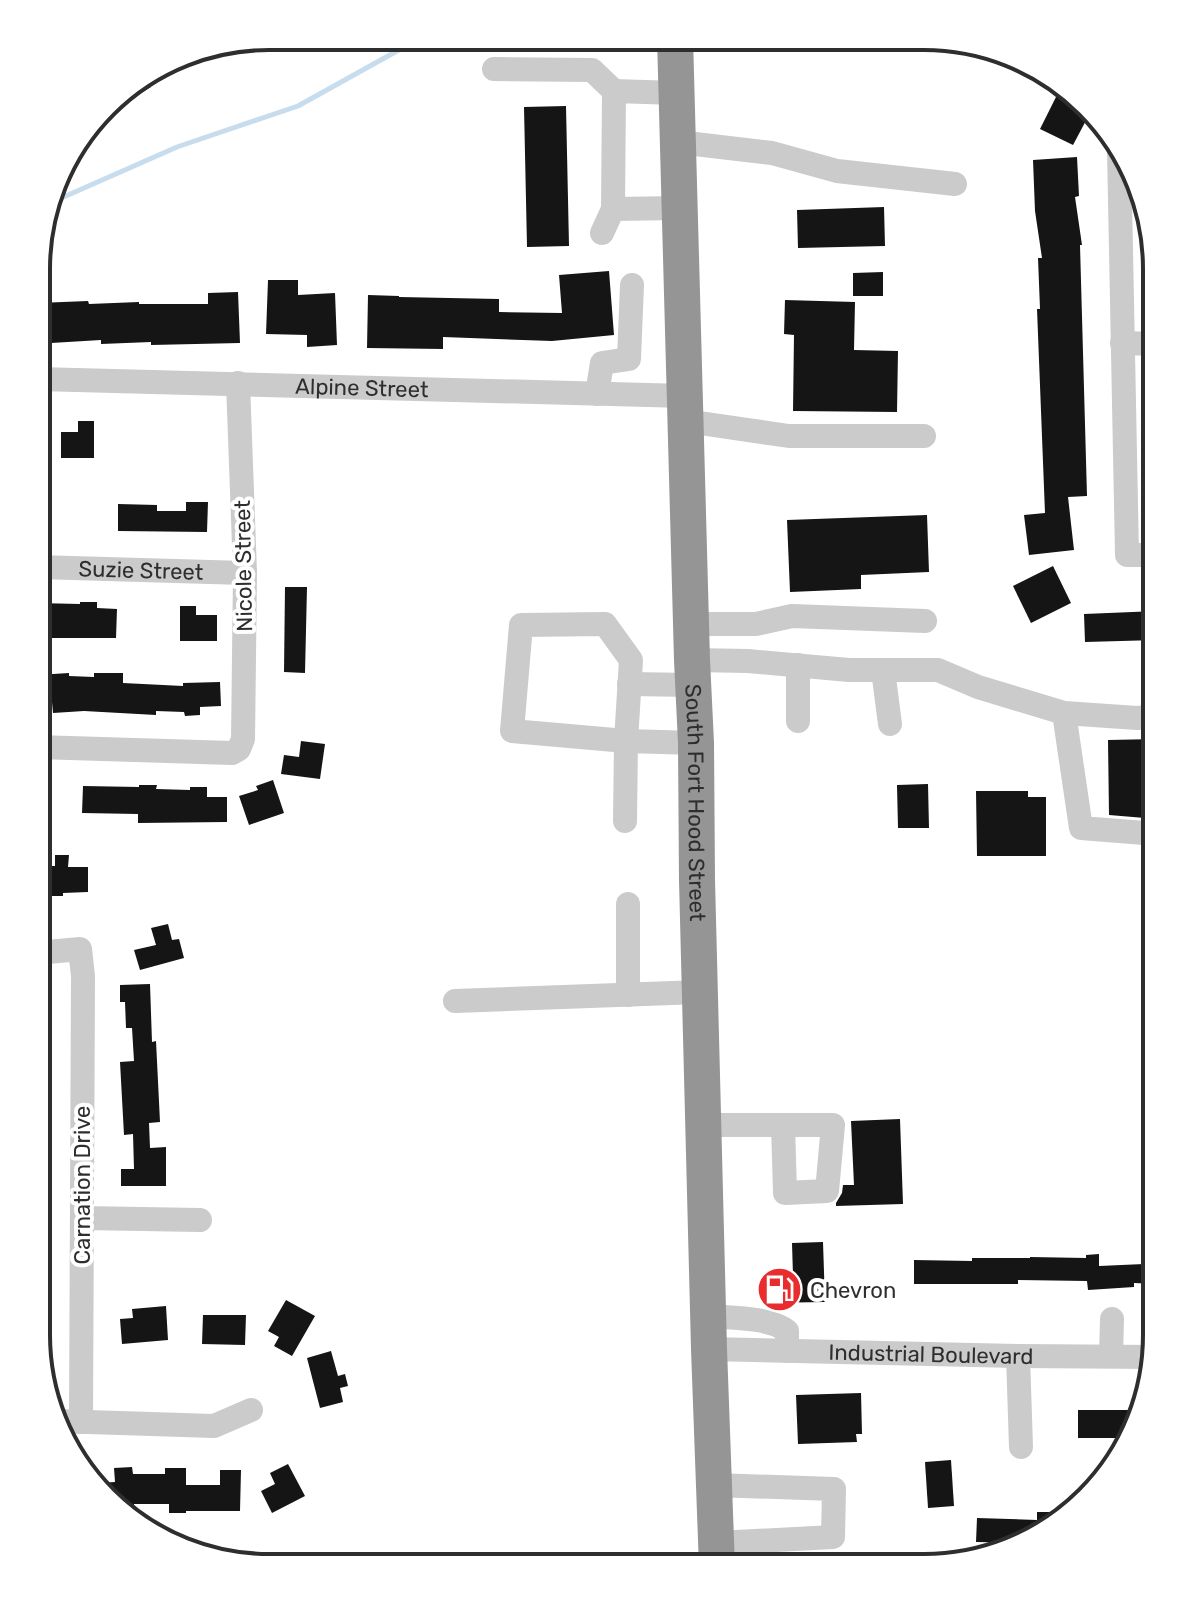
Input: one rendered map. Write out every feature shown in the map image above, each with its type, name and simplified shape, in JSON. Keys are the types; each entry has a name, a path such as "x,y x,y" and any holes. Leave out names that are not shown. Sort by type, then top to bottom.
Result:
{"highway":[{"name":"South Fort Hood Street","path":"675,50 717,1554"}],"street":[{"path":"494,69 592,70 614,91 676,93"},
{"path":"602,233 613,209 614,91"},
{"path":"678,142 772,153 837,171 955,184"},
{"path":"1119,171 1127,555 1143,555"},
{"path":"613,209 680,208"},
{"path":"597,394 602,363 629,359 632,285"},
{"path":"1122,343 1143,344"},
{"name":"Alpine Street","path":"50,379 597,394 685,408 789,436 924,436"},
{"name":"Nicole Street","path":"50,747 232,753 239,749 243,739 245,573 238,383"},
{"name":"Suzie Street","path":"50,567 245,573"},
{"path":"691,624 756,624 792,616 925,621"},
{"path":"625,821 626,741 631,660 605,624 521,625 512,731 626,741 696,743"},
{"path":"629,684 748,661 849,670 938,670 978,687 1064,713 1143,717"},
{"path":"798,665 798,721"},
{"path":"883,670 890,724"},
{"path":"1064,713 1081,828 1143,833"},
{"path":"628,904 628,995"},
{"name":"Carnation Drive","path":"50,952 80,949 83,976 81,1422"},
{"path":"455,1001 700,992"},
{"path":"704,1125 783,1125"},
{"path":"82,1218 200,1220"},
{"path":"1111,1356 1112,1319"},
{"path":"709,1333 758,1320 781,1326 787,1331 787,1351"},
{"name":"Industrial Boulevard","path":"709,1333 787,1351 1142,1357"},
{"path":"1018,1356 1021,1447"},
{"path":"69,1422 214,1426 251,1410"},
{"path":"714,1485 834,1489 833,1537 723,1554"}],"building":[{"path":"1057,95 1085,122 1073,145 1040,129"},
{"path":"566,106 569,246 527,247 524,107"},
{"path":"1077,157 1079,196 1075,197 1082,245 1087,496 1068,497 1074,550 1029,555 1024,515 1045,513 1037,309 1040,309 1038,258 1042,258 1035,211 1033,160"},
{"path":"884,207 885,246 798,248 797,210"},
{"path":"609,271 614,335 552,341 443,337 443,349 367,348 368,295 499,299 499,312 562,313 559,275"},
{"path":"883,272 883,296 853,296 853,273"},
{"path":"268,280 298,280 298,295 335,293 337,345 307,347 307,335 266,334"},
{"path":"238,292 240,343 151,345 151,342 101,344 101,340 50,341 50,303 208,304 208,293"},
{"path":"785,300 855,302 854,350 898,351 897,412 793,411 794,335 784,334"},
{"path":"78,421 94,421 94,458 61,458 61,432 78,432"},
{"path":"186,502 208,502 207,532 118,531 118,504 157,505 157,511 186,511"},
{"path":"927,515 929,572 861,575 861,589 790,592 787,520"},
{"path":"1053,566 1071,603 1031,623 1013,586"},
{"path":"285,587 307,587 305,673 284,672"},
{"path":"97,602 97,608 117,609 116,638 50,638 50,603"},
{"path":"180,606 196,606 196,615 217,615 217,641 180,641"},
{"path":"1143,612 1143,640 1085,642 1084,614"},
{"path":"94,673 123,673 123,683 183,686 183,683 220,682 221,706 200,707 200,715 185,716 184,712 156,711 156,715 84,711 53,713 50,674 94,677"},
{"path":"1143,739 1143,818 1109,815 1108,740"},
{"path":"301,741 325,744 320,779 281,774 284,755 299,757"},
{"path":"273,780 284,813 249,825 239,796 258,790 256,786"},
{"path":"928,784 929,828 898,828 897,785"},
{"path":"139,785 190,790 190,787 207,787 207,797 227,797 227,822 138,823 138,814 82,813 83,786"},
{"path":"976,791 1028,791 1028,797 1046,797 1046,856 977,856"},
{"path":"55,855 69,855 68,867 88,867 88,892 50,896 50,866 55,866"},
{"path":"168,924 172,940 179,939 184,958 140,970 134,950 156,945 151,928"},
{"path":"150,984 160,1122 149,1123 150,1148 166,1147 166,1186 121,1186 121,1169 134,1169 133,1134 124,1135 120,1062 134,1061 132,1028 126,1028 125,1002 120,1002 120,985"},
{"path":"900,1119 903,1204 836,1206 843,1185 854,1185 851,1121"},
{"path":"823,1242 825,1302 765,1303 764,1277 793,1276 792,1243"},
{"path":"1099,1254 1099,1266 1143,1264 1143,1283 1134,1283 1134,1287 1088,1290 1087,1281 914,1284 914,1260 1086,1258 1086,1255"},
{"path":"286,1300 315,1316 292,1356 274,1346 279,1337 268,1331"},
{"path":"166,1306 168,1340 122,1344 120,1319 133,1318 132,1309"},
{"path":"203,1315 246,1315 245,1345 202,1344"},
{"path":"331,1351 338,1376 345,1374 348,1386 340,1388 343,1402 320,1408 307,1358"},
{"path":"861,1393 862,1434 856,1434 857,1442 798,1444 796,1395"},
{"path":"1078,1410 1129,1410 1117,1438 1078,1438"},
{"path":"951,1460 954,1506 928,1508 925,1462"},
{"path":"288,1464 305,1496 272,1513 261,1491 275,1484 270,1473"},
{"path":"132,1467 133,1474 165,1474 165,1468 186,1468 186,1485 220,1485 220,1470 241,1470 240,1511 169,1513 169,1504 134,1504 134,1507 107,1482 115,1482 114,1468"},
{"path":"1037,1512 1053,1512 995,1542 976,1542 977,1518 1037,1520"}],"waterway":[{"path":"62,198 177,147 298,106 399,50"}],"place":[{"name":"Chevron","path":"779,1290"}]}
